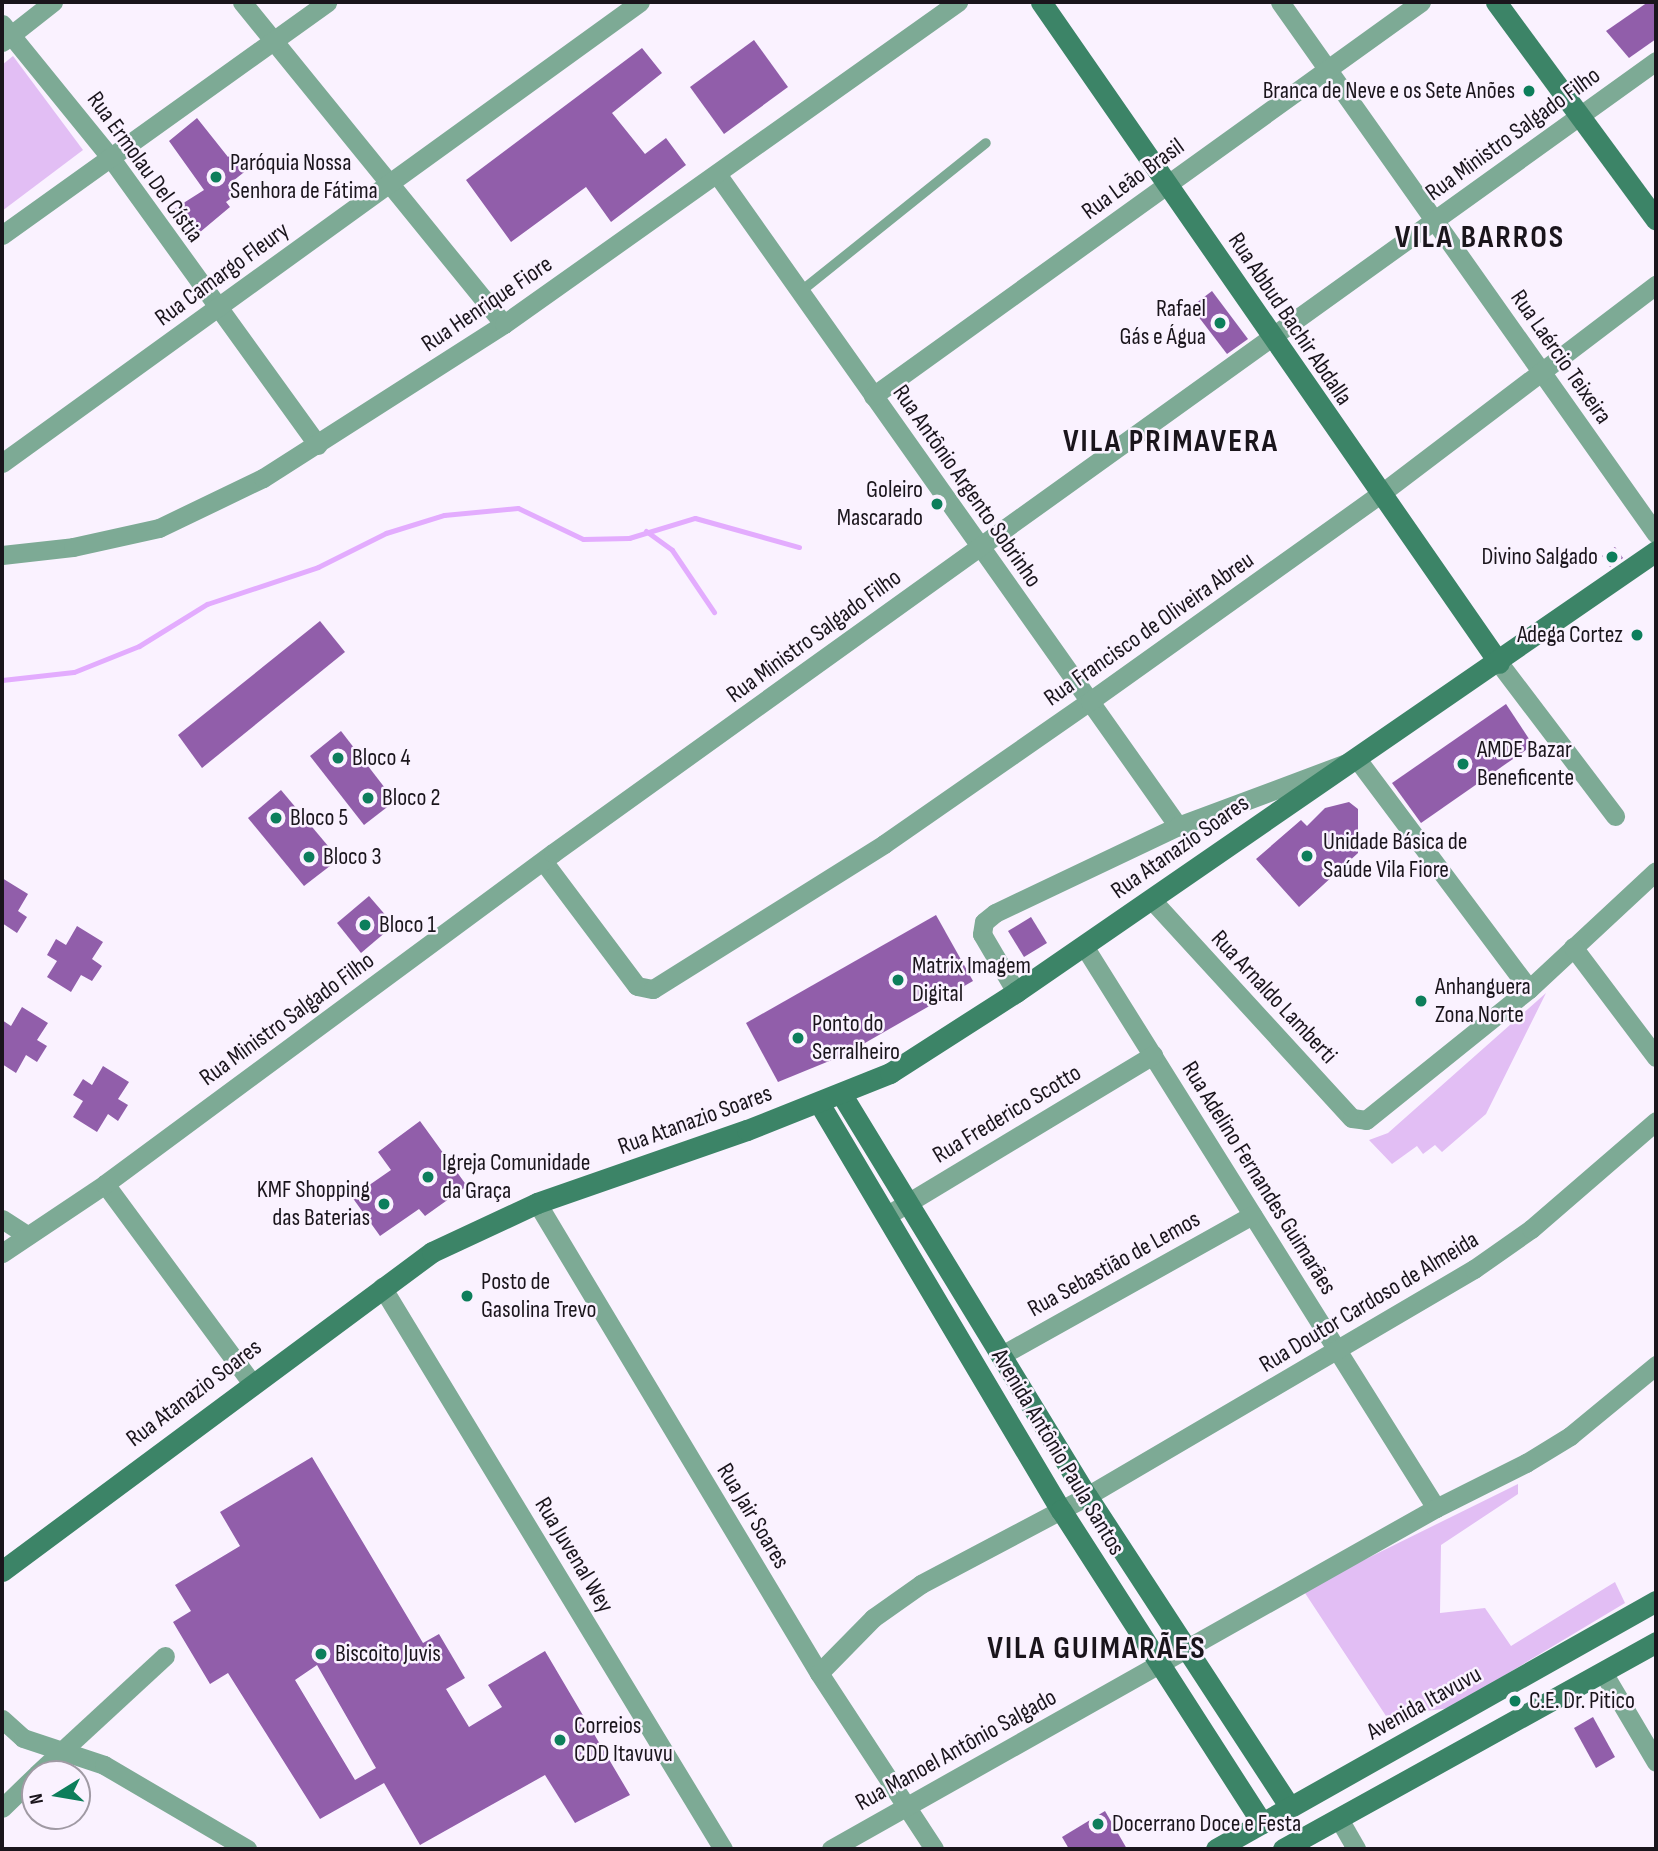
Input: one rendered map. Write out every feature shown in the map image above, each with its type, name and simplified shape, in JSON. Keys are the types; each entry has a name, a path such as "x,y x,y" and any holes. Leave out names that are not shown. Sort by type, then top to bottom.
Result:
{"main road":[{"name":"Rua Abbud Bachir Abdalla","path":"1041,2 1379,495 1499,663"},
{"path":"1496,2 1577,117 1656,220"},
{"name":"Rua Atanazio Soares","path":"2,1571 251,1381 432,1252 537,1203 842,1095 890,1073 1084,946 1271,814 1499,663 1656,551"},
{"name":"Avenida Antônio Paula Santos","path":"842,1095 1087,1496 1290,1807"},
{"name":"Avenida Antônio Paula Santos","path":"819,1103 1060,1510 1262,1823"},
{"name":"Avenida Itavuvu","path":"1216,1849 1656,1601"},
{"path":"1295,1846 1339,1819 1604,1674 1656,1642"}],"street":[{"path":"6,33 53,2"},
{"path":"242,2 275,39 504,324"},
{"path":"2,235 327,2"},
{"name":"Rua Camargo Fleury","path":"2,463 640,2"},
{"name":"Rua Henrique Fiore","path":"2,555 73,547 159,528 318,445 504,324 958,2"},
{"name":"Rua Laércio Teixeira","path":"1280,2 1656,534"},
{"name":"Rua Leão Brasil","path":"873,396 1421,2"},
{"name":"Rua Ermolau Del Cístia","path":"6,33 110,157 318,445"},
{"name":"Rua Ministro Salgado Filho","path":"2,1253 105,1184 542,861 1656,61"},
{"name":"Rua Antônio Argento Sobrinho","path":"717,174 1178,826"},
{"name":"Rua Francisco de Oliveira Abreu","path":"542,861 637,986 653,989 884,844 1090,701 1379,495 1656,285"},
{"path":"1499,663 1615,817"},
{"path":"1016,992 982,934 984,922 1178,826 1357,759 1529,989 1656,872"},
{"name":"Rua Atanazio Soares","path":"1258,796 1271,814"},
{"name":"Rua Arnaldo Lamberti","path":"1151,899 1352,1118 1366,1120 1529,989"},
{"name":"Rua Adelino Fernandes Guimarães","path":"1084,946 1436,1508"},
{"path":"1573,947 1656,1057"},
{"name":"Rua Frederico Scotto","path":"886,1216 1153,1055"},
{"name":"Rua Doutor Cardoso de Almeida","path":"819,1672 873,1618 921,1584 1087,1496 1338,1352 1531,1228 1656,1121"},
{"path":"105,1184 251,1381"},
{"name":"Rua Jair Soares","path":"537,1203 819,1672 934,1849"},
{"name":"Rua Sebastião de Lemos","path":"1000,1356 1252,1215"},
{"path":"2,1219 27,1235"},
{"name":"Rua Juvenal Wey","path":"382,1287 723,1849"},
{"name":"Rua Manoel Antônio Salgado","path":"831,1849 1436,1508 1570,1436 1656,1365"},
{"path":"52,1760 165,1656"},
{"path":"1604,1674 1656,1762"},
{"path":"2,1719 23,1738 60,1753 104,1765 247,1849"},
{"path":"2,1808 21,1790"},
{"path":"1339,1819 1356,1849"}],"lane":[{"path":"800,292 986,143"}],"shaded area":[{"path":"13,56 83,150 2,211 2,65"},
{"path":"1546,993 1486,1114 1442,1152 1435,1145 1423,1154 1417,1146 1392,1164 1369,1140 1388,1133"},
{"path":"1518,1484 1518,1494 1441,1545 1440,1613 1485,1608 1511,1646 1615,1582 1625,1603 1450,1708 1386,1716 1303,1590"}],"building":[{"path":"1648,2 1656,2 1656,39 1629,58 1606,31"},
{"path":"754,40 788,87 724,134 690,87"},
{"path":"642,48 662,73 612,113 645,154 666,138 686,165 611,222 586,187 511,242 466,180"},
{"name":"Paróquia Nossa Senhora de Fátima","path":"197,118 228,157 234,152 248,169 228,185 237,194 226,202 230,207 193,238 174,209 204,190 169,141"},
{"name":"Rafael Gás e Água","path":"1212,291 1248,339 1227,354 1191,307"},
{"name":"Divino Salgado","path":"1615,547 1623,558 1610,567 1602,556"},
{"path":"320,621 345,652 202,768 178,735"},
{"name":"AMDE Bazar Beneficente","path":"1506,704 1533,745 1421,823 1392,783"},
{"path":"341,731 395,801 364,825 310,756"},
{"path":"281,790 339,859 304,886 248,818"},
{"name":"Unidade Básica de Saúde Vila Fiore","path":"1349,802 1358,809 1358,853 1299,907 1256,859 1301,820 1307,826 1325,808"},
{"path":"2,878 28,894 18,911 27,917 17,933 2,923"},
{"name":"Bloco 1","path":"369,896 394,925 361,953 337,923"},
{"name":"Matrix Imagem Digital","path":"936,915 973,981 844,1055 778,1082 746,1023"},
{"path":"1031,917 1047,943 1024,957 1008,931"},
{"path":"77,926 103,942 92,959 102,966 92,981 81,975 71,992 47,977 57,961 47,955 56,939 66,945"},
{"path":"22,1007 48,1023 37,1040 47,1046 37,1062 26,1055 16,1073 2,1064 2,1020 11,1026"},
{"path":"103,1066 129,1082 118,1099 128,1105 118,1121 108,1114 97,1132 73,1117 83,1101 73,1095 83,1079 92,1085"},
{"name":"Igreja Comunidade da Graça","path":"420,1121 467,1186 425,1216 419,1209 380,1236 352,1197 391,1170 378,1152"},
{"name":"Biscoito Juvis","path":"312,1457 423,1643 439,1634 465,1678 446,1689 469,1727 502,1707 488,1685 545,1651 630,1795 575,1823 545,1775 420,1845 384,1783 320,1819 228,1673 210,1684 173,1622 191,1611 175,1585 240,1546 220,1512","holes":["317,1665 376,1768 355,1780 295,1680"]},
{"path":"1593,1717 1615,1757 1596,1768 1574,1728"},
{"name":"Docerrano Doce e Festa","path":"1105,1811 1127,1849 1069,1849 1062,1837"}],"waterway":[{"path":"2,680 74,672 139,646 207,604 318,567 386,533 444,515 518,508 583,539 629,538 695,518 799,547"},
{"path":"646,531 672,550 714,612"}],"place":[{"name":"Branca de Neve e os Sete Anões","path":"1529,91"},
{"name":"Paróquia Nossa Senhora de Fátima","path":"216,177"},
{"name":"Rafael Gás e Água","path":"1220,323"},
{"name":"Goleiro Mascarado","path":"937,504"},
{"name":"Divino Salgado","path":"1612,557"},
{"name":"Adega Cortez","path":"1637,635"},
{"name":"Bloco 4","path":"338,758"},
{"name":"AMDE Bazar Beneficente","path":"1463,764"},
{"name":"Bloco 2","path":"368,798"},
{"name":"Bloco 5","path":"276,818"},
{"name":"Unidade Básica de Saúde Vila Fiore","path":"1307,856"},
{"name":"Bloco 3","path":"309,857"},
{"name":"Bloco 1","path":"365,925"},
{"name":"Matrix Imagem Digital","path":"898,980"},
{"name":"Anhanguera Zona Norte","path":"1421,1001"},
{"name":"Ponto do Serralheiro","path":"798,1038"},
{"name":"Igreja Comunidade da Graça","path":"428,1177"},
{"name":"KMF Shopping das Baterias","path":"384,1204"},
{"name":"Posto de Gasolina Trevo","path":"467,1296"},
{"name":"Biscoito Juvis","path":"321,1654"},
{"name":"C.E. Dr. Pitico","path":"1515,1701"},
{"name":"Correios CDD Itavuvu","path":"560,1740"},
{"name":"Docerrano Doce e Festa","path":"1098,1824"}],"district":[{"name":"VILA BARROS","path":"1480,238"},
{"name":"VILA PRIMAVERA","path":"1171,442"},
{"name":"VILA GUIMARÃES","path":"1097,1649"}]}
